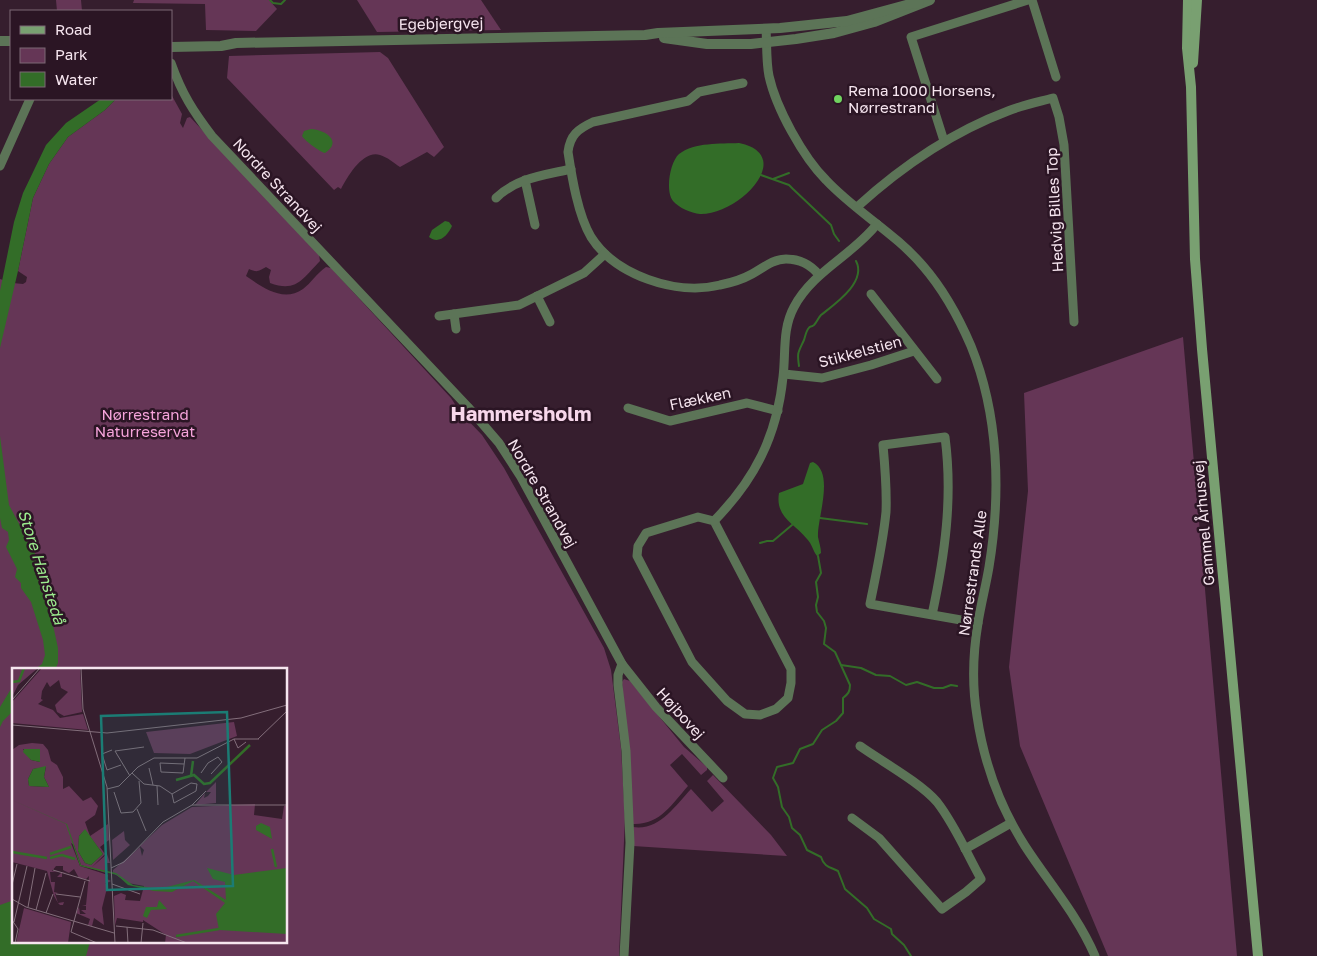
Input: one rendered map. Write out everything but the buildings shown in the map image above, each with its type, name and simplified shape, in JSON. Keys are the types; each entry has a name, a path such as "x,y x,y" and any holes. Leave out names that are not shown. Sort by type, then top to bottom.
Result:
{"main road":[{"name":"Gammel Århusvej","path":"1188,0 1187,48 1191,87 1195,259 1258,956"},
{"name":"Gammel Århusvej","path":"1191,87 1197,0"}],"street":[{"path":"856,207 944,141 911,37 1028,0"},
{"path":"1032,0 1056,77"},
{"name":"Egebjergvej","path":"172,40 221,40 236,42 646,35 766,29 847,21 924,2"},
{"name":"Egebjergvej","path":"646,35 707,44 767,43 805,38 853,28 894,15 924,2"},
{"path":"767,43 768,38 773,35 817,29 838,25 847,21"},
{"name":"Nørrestrands Alle","path":"766,29 769,75 786,120 809,159 825,180 898,240 924,267 952,307 972,348 985,392 992,425 995,462 996,509 990,566 978,624 974,680 983,750 994,785 1011,823 1069,909 1095,956"},
{"name":"Egebjergvej","path":"172,47 221,46 236,42"},
{"name":"Nordre Strandvej","path":"172,66 191,108 212,136 468,407 499,443 521,477 622,664"},
{"path":"743,83 698,92 688,101 593,122 581,127 569,142 568,152 584,221 591,236 605,254 620,265 655,282 696,288 718,286 750,275 772,262 785,259 800,261 812,267 819,276"},
{"name":"Hedvig Billes Top","path":"944,141 1009,110 1053,98 1059,117 1064,145 1074,322"},
{"path":"0,166 30,100"},
{"path":"496,198 506,188 525,180 571,169"},
{"path":"525,180 535,225"},
{"path":"714,521 742,490 756,470 766,448 778,411 784,374 785,335 788,321 802,294 819,276 860,242 877,224"},
{"path":"439,316 519,305 584,273 605,254"},
{"name":"Stikkelstien","path":"871,294 937,379"},
{"path":"537,296 550,322"},
{"path":"454,314 456,329"},
{"name":"Stikkelstien","path":"784,374 822,378 914,351"},
{"name":"Flækken","path":"628,408 670,421 746,402 778,411"},
{"path":"932,615 944,554 949,508 948,463 945,437 883,445 886,474 886,510 883,537 870,604 978,624"},
{"path":"698,517 714,521 791,669 788,698 776,709 760,715 745,714 727,701 692,662 637,556 638,546 646,533 698,517"},
{"path":"622,664 618,675 618,685 626,751 630,843 624,956"},
{"name":"Højbovej","path":"622,664 656,707 722,778"},
{"path":"852,818 879,838 942,909 981,879 936,801 921,788 860,746"},
{"path":"964,849 1011,823"}],"green space":[{"path":"56,0 81,0 82,10 57,10"},
{"path":"134,0 269,0 277,9 256,31 206,30 205,4 133,3"},
{"path":"357,0 481,0 501,30 377,32"},
{"path":"380,52 388,58 444,147 434,157 427,152 400,167 380,155 368,156 357,165 341,189 338,187 334,190 227,78 229,56"},
{"name":"Nørrestrand Naturreservat","path":"172,96 182,114 180,123 183,128 187,118 190,117 319,255 320,261 304,278 293,285 279,286 270,283 271,270 266,267 258,271 249,269 246,276 273,292 288,294 303,289 326,267 331,268 451,398 460,412 482,435 504,468 604,648 611,670 621,748 625,818 619,956 0,956 0,279 3,282 23,284 26,282 27,277 18,271 33,198 49,164 68,137 105,110 115,100 172,100"},
{"path":"1183,337 1237,956 1108,956 1020,746 1009,667 1028,491 1024,393"},
{"path":"624,679 630,681 684,747 707,767 707,770 701,775 682,754 670,765 688,786 671,806 658,817 651,821 633,824 622,682"},
{"path":"713,775 771,835 787,856 633,846 633,827 651,825 659,821 691,789 712,812 724,801 707,781"}],"water":[{"path":"100,100 115,100 105,110 68,137 49,164 33,198 0,348 0,291 14,222 23,193 46,145 66,123"},
{"path":"311,129 322,131 332,140 330,149 325,153 306,141 302,136 304,131"},
{"path":"739,143 756,150 763,159 762,171 756,183 745,195 731,205 715,212 700,214 685,210 673,201 669,191 669,184 673,163 679,154 692,147"},
{"path":"445,221 449,222 452,226 446,236 436,240 429,237 432,230"},
{"path":"0,436 9,505 39,561 58,648 58,663 56,668 37,668 42,664 45,655 43,640 31,602 21,588 21,583 15,577 17,569 6,547 9,540 8,532 2,528 0,518"},
{"path":"813,462 823,476 824,486 818,529 821,553 817,556 809,541 783,514 779,501 779,493 803,484 810,463"},
{"path":"12,687 12,712 0,727 0,707"},
{"path":"12,901 12,944 89,944 86,956 0,956 0,905"}],"waterway":[{"path":"270,0 273,3 281,4 285,0"},
{"path":"773,179 789,173"},
{"path":"761,175 789,185 831,225 839,241"},
{"path":"799,366 798,353 807,330 848,292 857,277 856,261"},
{"path":"820,518 867,524"},
{"path":"760,543 773,541 792,525"},
{"path":"818,556 821,573 816,582 818,597 816,605 817,612 824,621 826,628 824,644 835,652 850,685 850,689 843,698 843,713 836,721 822,730 813,744 800,749 793,763 777,767 773,778 778,787 782,807 789,817 792,828 800,835 807,850 821,857 826,865 838,871 845,889 867,908 874,919 891,929 892,934 904,945 911,956"},
{"path":"841,665 861,668 876,675 890,676 906,685 917,682 934,688 943,688 951,685 957,686"}],"place":[{"name":"Rema 1000 Horsens, Nørrestrand","path":"838,99"}],"district":[{"name":"Hammersholm","path":"521,413"}],"water label":[{"name":"Store Hanstedå","path":"42,567"}]}
